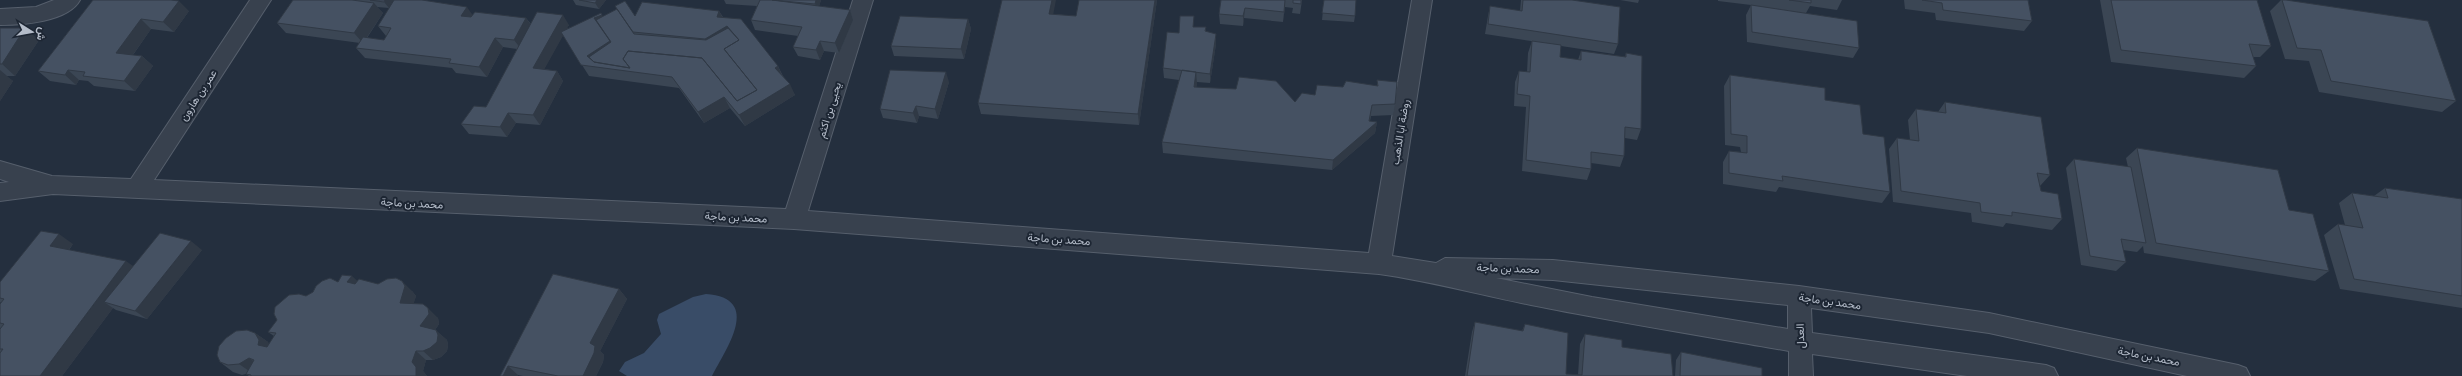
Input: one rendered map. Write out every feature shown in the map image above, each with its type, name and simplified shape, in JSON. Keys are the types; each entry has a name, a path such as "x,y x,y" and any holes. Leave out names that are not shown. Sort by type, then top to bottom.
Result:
{"street":[{"path":"0,17 40,15 58,8 70,0"},
{"name":"عمر بن هارون","path":"136,190 261,0"},
{"name":"يحيى بن اكثم","path":"794,219 863,0"},
{"name":"روضة ابا الذهب","path":"1379,264 1422,0"},
{"name":"محمد بن ماجة","path":"0,170 53,185"},
{"name":"محمد بن ماجة","path":"0,192 53,185 794,219 1379,264 1418,269 1500,290 1800,342 2046,376"},
{"name":"محمد بن ماجة","path":"1418,269 1465,267 1553,270 1799,296 1989,323 2238,376"},
{"name":"العدل","path":"1799,296 1801,376"}],"water":[{"path":"706,294 723,298 733,305 737,315 736,326 731,339 712,376 627,376 619,371 625,362 644,353 661,334 657,320 659,314 693,297"}],"building":[{"path":"93,0 179,1 163,22 141,19 116,53 142,56 124,81 83,76 85,72 68,70 65,75 38,71"},
{"path":"293,0 352,0 374,3 354,33 277,23"},
{"path":"370,0 385,0 384,2"},
{"path":"394,0 422,0 467,7 461,16 471,17 475,12 526,18 514,40 495,38 479,67 449,63 451,59 356,48 363,37 384,40 391,28 378,26"},
{"path":"579,0 597,0 595,3"},
{"path":"760,0 772,0 850,10 835,43 820,41 816,50 793,47 802,27 751,20"},
{"path":"772,0 816,0 815,4"},
{"path":"1002,0 1052,0 1049,14 1076,16 1079,0 1155,0 1138,114 978,103"},
{"path":"1221,0 1285,0 1284,12 1245,8 1243,16 1219,14"},
{"path":"1293,0 1301,0 1301,4 1293,3"},
{"path":"1324,0 1356,0 1355,16 1322,13"},
{"path":"1523,0 1572,0 1620,7 1618,44 1488,24 1490,6 1522,11"},
{"path":"1789,0 1811,0 1811,3"},
{"path":"1922,0 2028,0 2032,21 1943,10 1942,3"},
{"path":"2111,0 2257,0 2271,46 2249,44 2256,66 2121,50"},
{"path":"2282,0 2428,21 2456,101 2331,81 2321,50 2297,48"},
{"path":"625,1 635,16 642,2 719,11 717,17 741,19 778,66 775,68 790,84 739,115 724,97 698,112 672,77 581,65 561,32 601,13 602,15 594,18 610,41 587,56 594,62 630,68 623,59 628,51 702,58 737,101 757,90 724,49 739,40 727,26 705,39 633,32 615,6"},
{"path":"1751,5 1857,21 1859,48 1752,32"},
{"path":"617,9 634,34 706,40 728,28 739,40 724,49 757,90 737,101 702,58 628,51 623,59 630,68 594,62 589,57 611,42 596,20"},
{"path":"537,12 563,15 533,68 557,71 533,115 508,113 500,127 461,124 474,106 486,107"},
{"path":"900,16 968,19 961,49 891,46"},
{"path":"1180,16 1194,16 1193,27 1206,27 1205,31 1216,34 1210,74 1163,68 1167,32 1179,33"},
{"path":"0,28 25,28 2,64 0,64"},
{"path":"1532,41 1561,45 1560,57 1581,60 1581,51 1626,57 1626,53 1642,56 1641,129 1625,127 1624,156 1591,152 1591,169 1526,160 1530,96 1517,94 1519,71 1530,72"},
{"path":"890,70 946,72 935,109 916,106 913,113 880,109"},
{"path":"1182,70 1196,72 1194,87 1236,89 1239,77 1276,81 1295,102 1302,93 1315,95 1317,85 1343,87 1346,81 1378,86 1377,80 1397,82 1395,104 1372,105 1369,121 1377,122 1333,160 1162,142"},
{"path":"1730,75 1825,88 1825,100 1860,105 1863,134 1884,137 1890,192 1782,176 1783,181 1729,173 1729,151 1747,153 1747,136 1731,134"},
{"path":"1945,102 2041,117 2050,175 2037,173 2041,191 2058,194 2062,219 2012,212 2012,216 1981,212 1980,203 1901,191 1897,138 1919,141 1916,109 1946,113"},
{"path":"2137,148 2278,170 2289,210 2313,214 2329,271 2156,243"},
{"path":"2074,159 2131,167 2146,243 2121,239 2126,262 2090,256"},
{"path":"2385,188 2462,199 2462,296 2354,279 2338,224 2363,228 2352,193 2388,198"},
{"path":"41,231 59,234 50,246 126,261 40,376 0,376 0,353 3,349 0,349 0,329 4,324 0,323 0,304 4,299 0,298 0,282"},
{"path":"160,233 191,241 135,311 104,302"},
{"path":"553,274 619,289 590,343 595,346 594,353 583,376 558,376 508,366 503,376 500,376"},
{"path":"342,275 352,276 347,282 355,284 359,279 378,284 387,279 396,278 402,281 405,286 400,303 423,304 428,308 429,314 420,326 436,330 438,335 437,342 430,348 423,351 416,351 412,362 416,367 416,376 251,376 246,374 254,360 249,358 239,364 228,365 220,362 217,355 219,346 226,338 236,331 247,330 255,333 259,340 258,345 267,347 276,333 268,332 277,320 274,314 275,307 289,295 299,294 306,296 313,292 316,286 322,281 330,278 338,282"},
{"path":"1475,322 1523,331 1525,324 1568,333 1566,374 1582,375 1585,334 1622,340 1622,347 1671,354 1673,376 1467,376"},
{"path":"1681,352 1762,368 1762,376 1680,376"}]}
